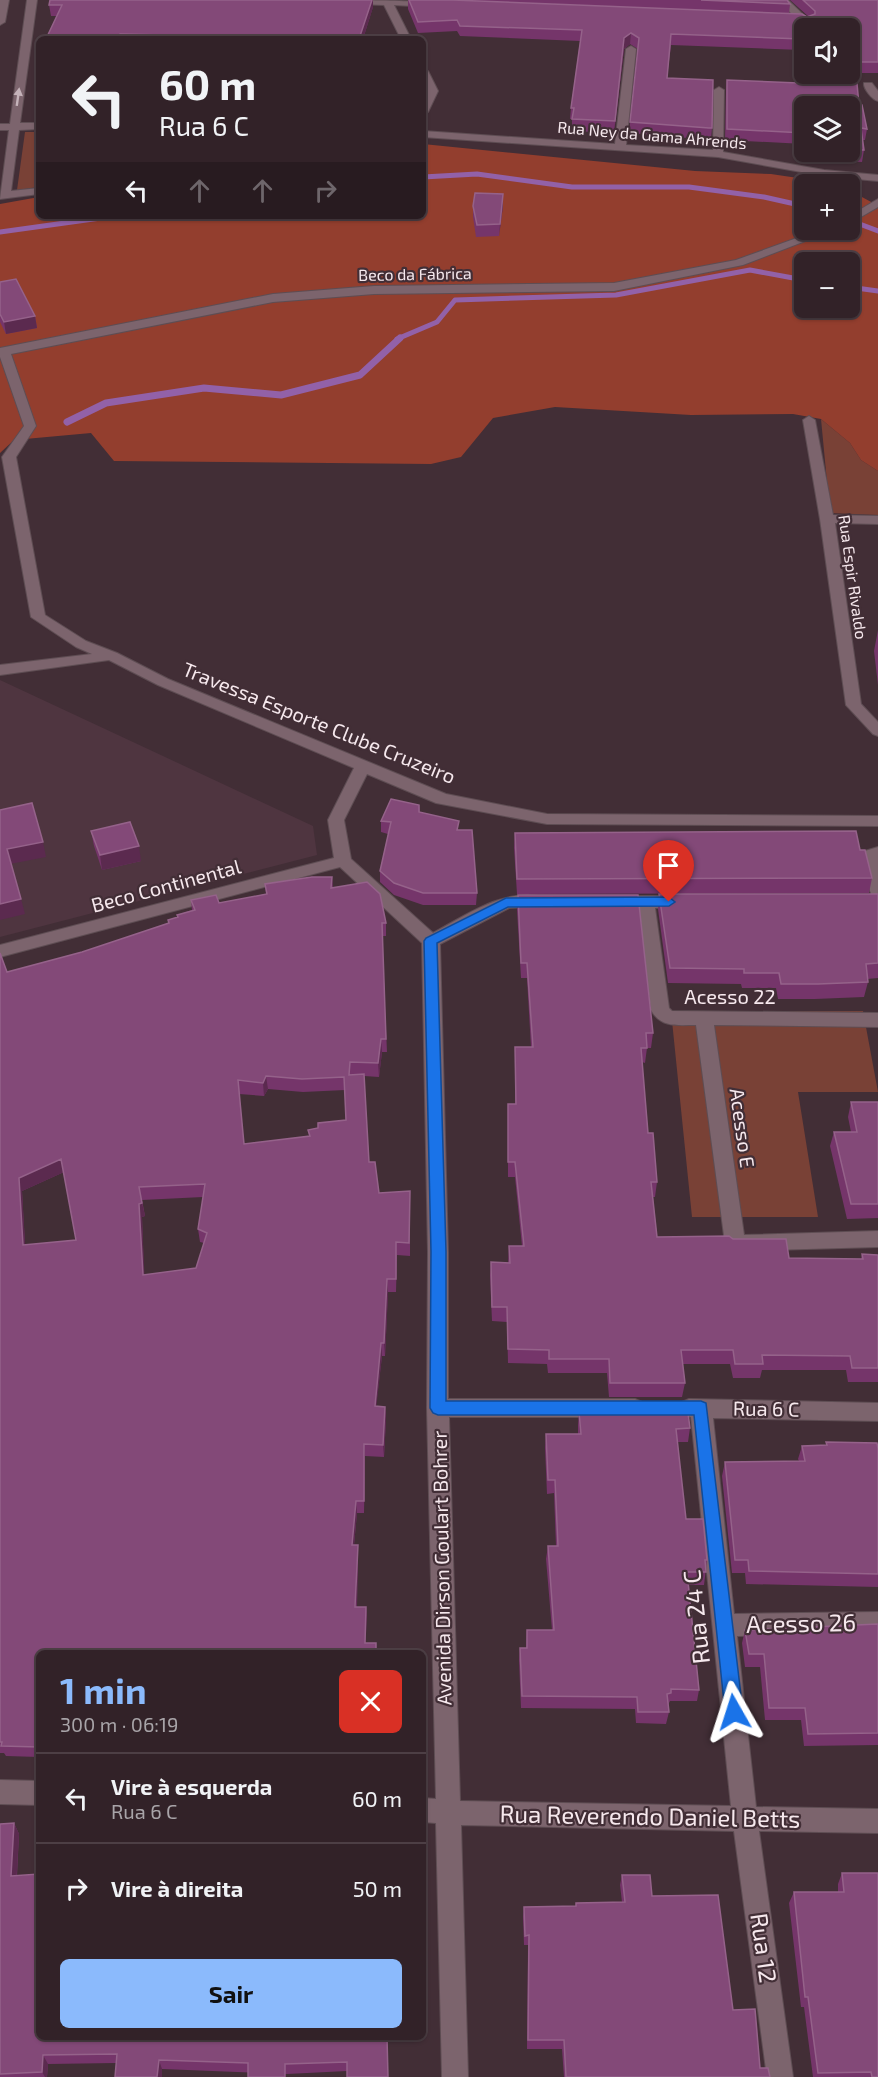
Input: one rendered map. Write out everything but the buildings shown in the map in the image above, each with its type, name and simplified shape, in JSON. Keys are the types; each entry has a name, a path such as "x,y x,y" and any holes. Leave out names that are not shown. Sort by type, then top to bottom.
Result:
{"street":[{"path":"0,22 4,0"},
{"path":"32,0 2,196 36,191"},
{"path":"325,0 445,5"},
{"path":"782,0 802,18"},
{"path":"387,1 404,36"},
{"path":"620,148 632,48"},
{"path":"426,77 433,90 426,105"},
{"path":"868,85 878,98"},
{"path":"718,154 719,90"},
{"path":"0,127 36,126"},
{"name":"Rua Ney da Gama Ahrends","path":"426,134 718,154 824,173 878,178"},
{"path":"860,214 878,202"},
{"name":"Beco da Fábrica","path":"2,351 273,298 374,290 614,287 739,263 801,240"},
{"name":"Travessa Esporte Clube Cruzeiro","path":"2,351 30,426 9,457 38,617 81,644 112,656 163,682 442,799 547,819 878,820"},
{"name":"Rua Espir Rivaldo","path":"809,420 827,519 854,705 878,731"},
{"path":"827,519 878,520"},
{"path":"5,670 112,656"},
{"path":"363,766 336,820 343,861 430,941 506,902 564,902"},
{"path":"874,854 870,861 874,898"},
{"name":"Beco Continental","path":"0,951 343,861"},
{"path":"599,902 704,902"},
{"name":"Acesso 22","path":"646,902 660,1010 667,1018 878,1020"},
{"name":"Avenida Dirson Goulart Bohrer","path":"430,941 438,1252 435,1810 455,2077"},
{"name":"Acesso E","path":"704,1020 735,1243 878,1239"},
{"name":"Rua 6 C","path":"438,1408 701,1408 878,1412"},
{"name":"Rua 24 C","path":"701,1408 746,1820"},
{"name":"Acesso 26","path":"725,1625 878,1623"},
{"path":"0,1792 36,1793"},
{"name":"Rua Reverendo Daniel Betts","path":"435,1810 471,1814 878,1821"},
{"name":"Rua 12","path":"746,1820 780,2077"}],"shaded area":[{"path":"25,132 36,132 36,187 17,190"},
{"path":"426,144 695,171 771,174 794,177 794,240 860,240 860,196 873,203 878,201 878,471 861,460 850,443 821,419 793,414 691,415 555,407 493,418 461,457 431,464 114,461 91,433 14,440 0,453 0,204 36,198 36,219 426,219"},
{"path":"821,419 850,443 861,460 878,471 878,515 830,513"},
{"path":"0,680 313,826 317,855 0,937"},
{"path":"671,1011 863,1011 878,1092 798,1092 818,1217 692,1217"}],"waterway":[{"path":"426,177 477,174 572,187 689,187 764,197 794,204"},
{"path":"0,232 93,219"},
{"path":"860,224 878,231"},
{"path":"397,339 437,322 455,300 616,295 750,270 794,278"},
{"path":"860,289 878,291"},
{"path":"67,422 106,403 204,388 281,395 360,375 400,338"}],"route":[{"path":"669,902 506,902 430,941 438,1252 438,1408 701,1408 734,1712"}]}
